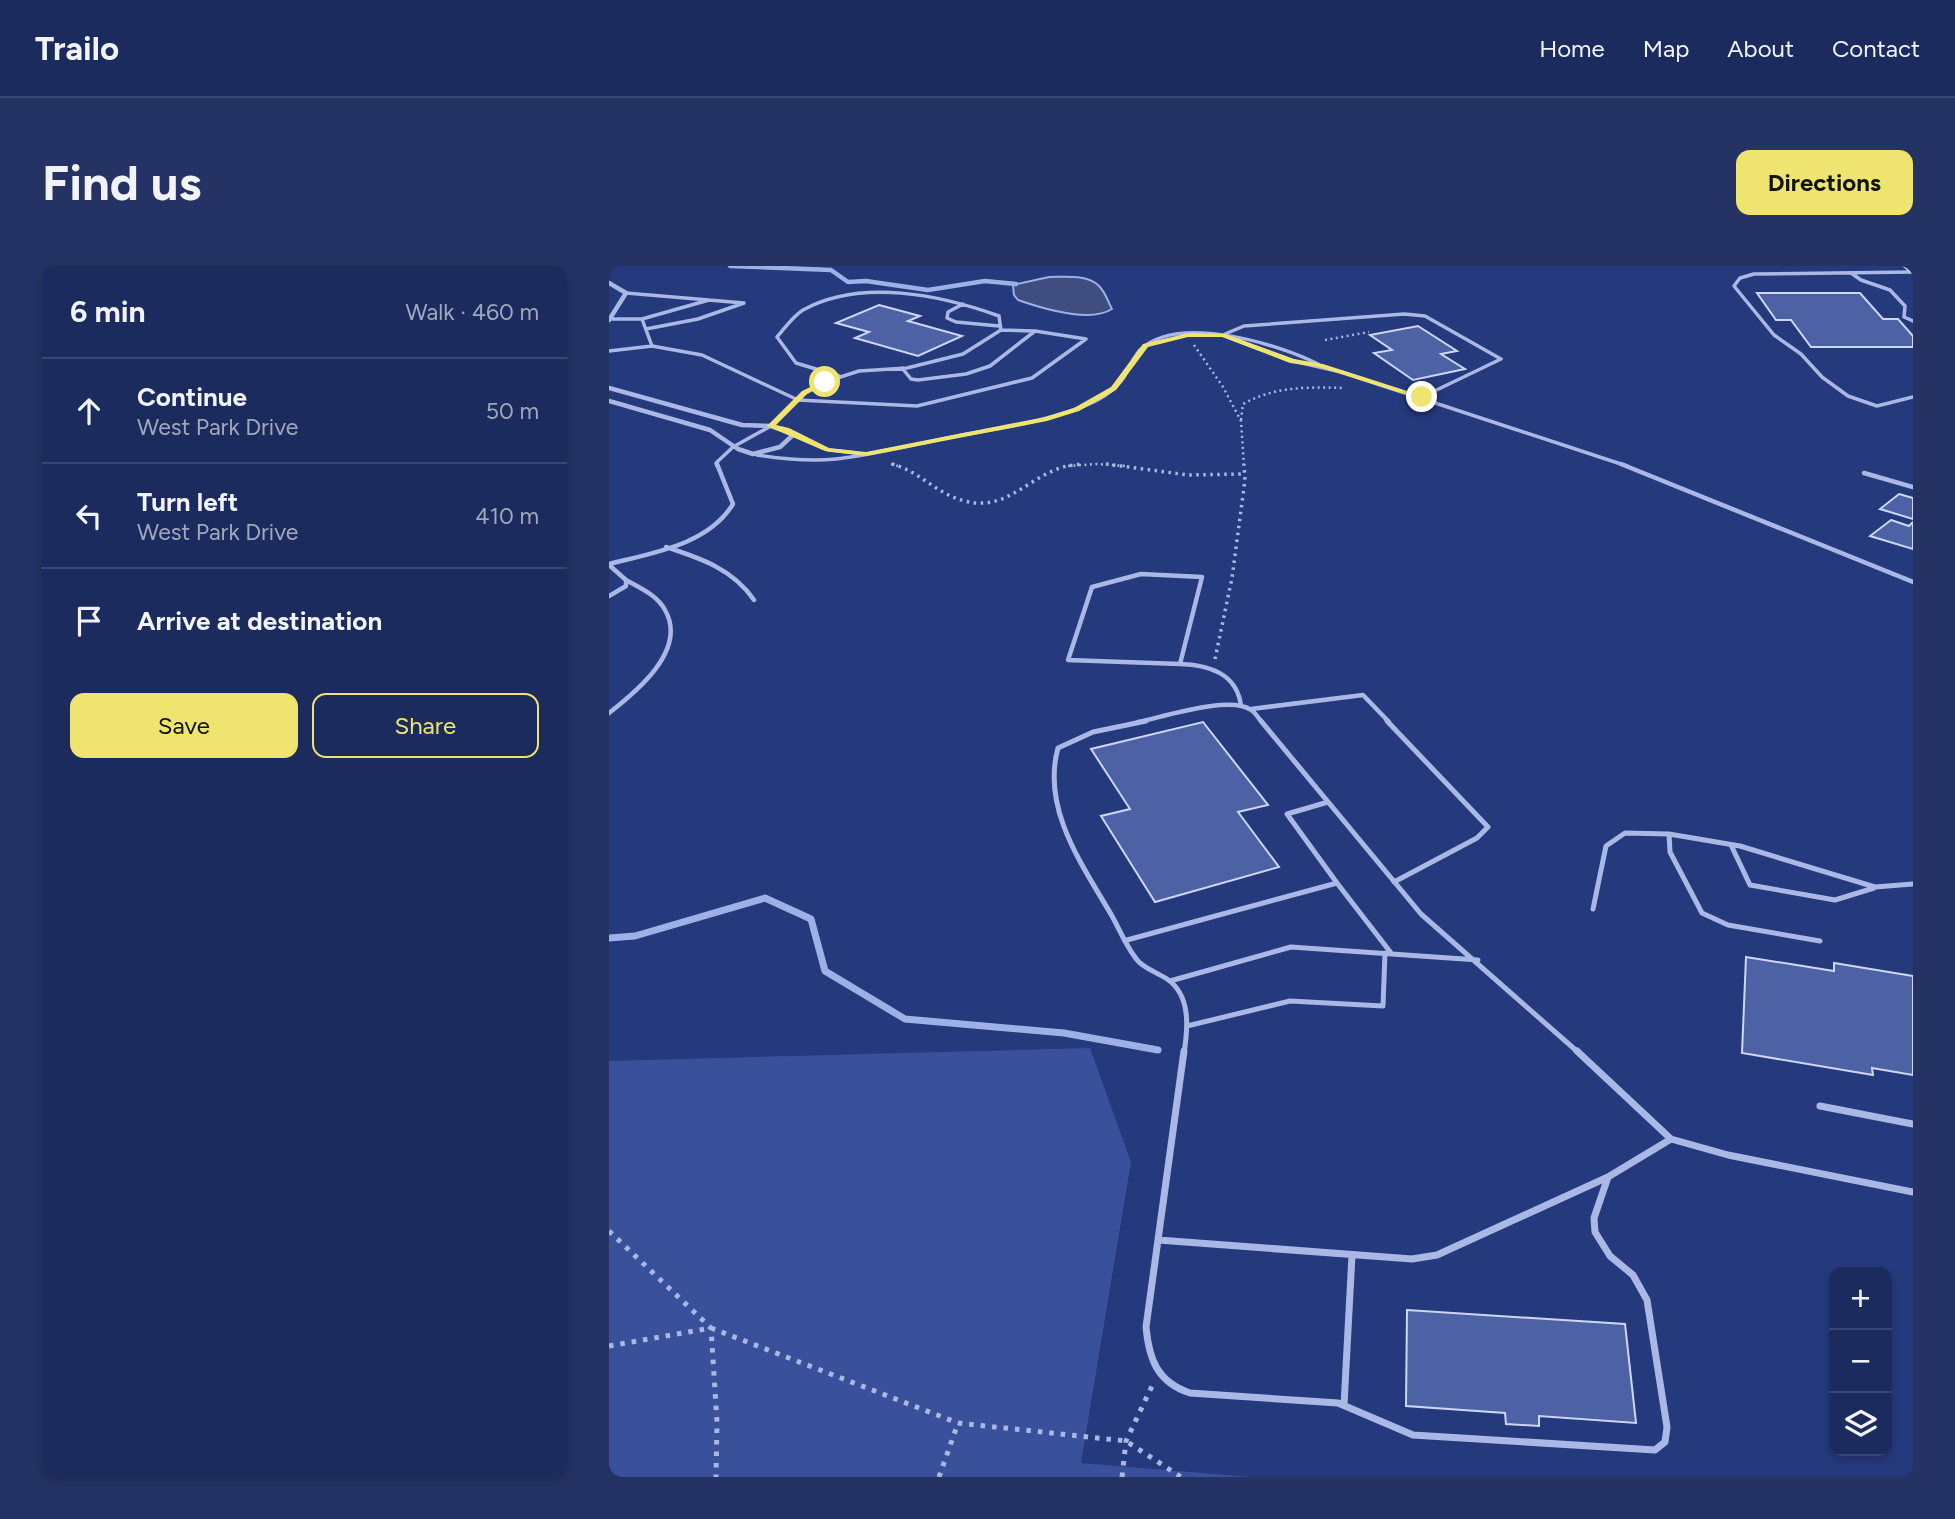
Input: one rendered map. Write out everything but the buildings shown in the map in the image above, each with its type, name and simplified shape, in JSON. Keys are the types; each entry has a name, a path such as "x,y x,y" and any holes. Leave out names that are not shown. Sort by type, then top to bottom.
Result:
{"street":[{"path":"609,284 627,293 610,320"},
{"path":"609,388 742,425 771,426 794,434 790,441 757,454 733,447 724,436 710,430 609,401"}],"lane":[{"path":"1910,270 1753,274 1740,278 1734,286 1774,335 1801,354 1822,377 1841,391 1877,406 1913,397"},
{"path":"1851,273 1861,280 1890,290 1905,306 1904,317 1913,321"},
{"path":"627,293 744,303 712,315 646,329"},
{"path":"839,376 796,363 777,337 802,310 839,296 908,294 963,304 999,316 1000,328"},
{"path":"610,320 642,319 713,299"},
{"path":"609,351 652,346 702,355 798,400 917,406 1032,378 1086,339 956,322 947,318 948,312 963,304"},
{"path":"1223,335 1244,326 1404,314 1425,316 1501,359 1422,397"},
{"path":"642,319 652,346"},
{"path":"609,565 666,547 712,528 728,516 733,503 716,463 733,447 771,426 805,393 839,376 859,371 902,368 963,354 1000,328"},
{"path":"902,368 911,379 918,380 966,374 990,366 1035,331"},
{"path":"757,454 815,460 866,454 1047,419 1077,410 1114,389 1145,346 1188,335 1243,336 1304,356 1320,365"},
{"path":"1223,335 1293,361 1320,365 1422,397 1648,473 1913,582"},
{"path":"794,434 828,450 866,454"},
{"path":"1864,473 1913,488"},
{"path":"666,547 716,566 734,577 754,600"},
{"path":"609,565 627,580 643,587 660,602 671,624 668,651 627,701 609,713"},
{"path":"1180,665 1202,577 1141,574 1092,587 1068,660 1213,669 1230,681 1240,693 1241,706"},
{"path":"609,596 626,586 627,580"},
{"path":"1394,881 1476,838 1488,827 1363,695 1251,709 1241,706 1214,706 1093,732 1063,743 1055,754 1063,826 1139,961 1170,981 1180,994 1187,1026 1146,1326 1148,1354 1158,1372 1170,1387 1186,1394 1344,1405 1359,1408 1393,1428 1413,1435 1655,1450 1665,1442 1667,1427 1647,1300 1633,1275 1610,1256 1595,1232 1594,1218 1608,1177"},
{"path":"1251,709 1421,914 1478,960 1629,1097 1671,1139 1728,1155 1913,1192"},
{"path":"1187,1026 1290,1001 1383,1006 1388,953 1287,814 1328,802"},
{"path":"1593,909 1605,846 1625,832 1669,834 1731,845 1875,887"},
{"path":"1669,834 1670,852 1702,914 1728,925 1820,941"},
{"path":"1731,845 1751,885 1835,901 1875,887 1913,884"},
{"path":"1127,940 1337,883"},
{"path":"1170,981 1291,947 1478,960"},
{"path":"1820,1106 1913,1124"},
{"path":"1158,1240 1412,1259 1437,1255 1608,1177 1671,1139"},
{"path":"1344,1405 1352,1255"}],"path":[{"path":"1325,340 1373,331"},
{"path":"1188,335 1241,421"},
{"path":"1213,669 1232,578 1244,474 1241,421 1243,404 1261,395 1298,388 1347,388"},
{"path":"884,465 893,464 911,470 950,496 968,502 992,504 1009,499 1066,466 1098,463 1182,474 1244,474"},
{"path":"609,1231 711,1328 958,1423 1126,1441 1181,1477"},
{"path":"609,1346 711,1328"},
{"path":"711,1328 717,1422 716,1477"},
{"path":"1122,1477 1126,1441 1158,1372"},
{"path":"939,1477 958,1423"}],"shaded area":[{"path":"1049,277 1075,277 1094,282 1112,309 1091,315 1065,313 1018,300 1014,295 1013,285"},
{"path":"1090,1048 1131,1162 1081,1463 1250,1477 609,1477 609,1061"}],"waterway":[{"path":"730,266 831,270 848,282 866,281 928,290 985,281 1016,284"},
{"path":"609,938 635,936 765,898 811,919 825,971 905,1019 1064,1033 1158,1050"}],"route":[{"path":"825,382 805,393 771,426 786,429 828,450 866,454 1047,419 1077,410 1114,389 1145,346 1188,335 1223,335 1293,361 1320,365 1422,397"}]}
